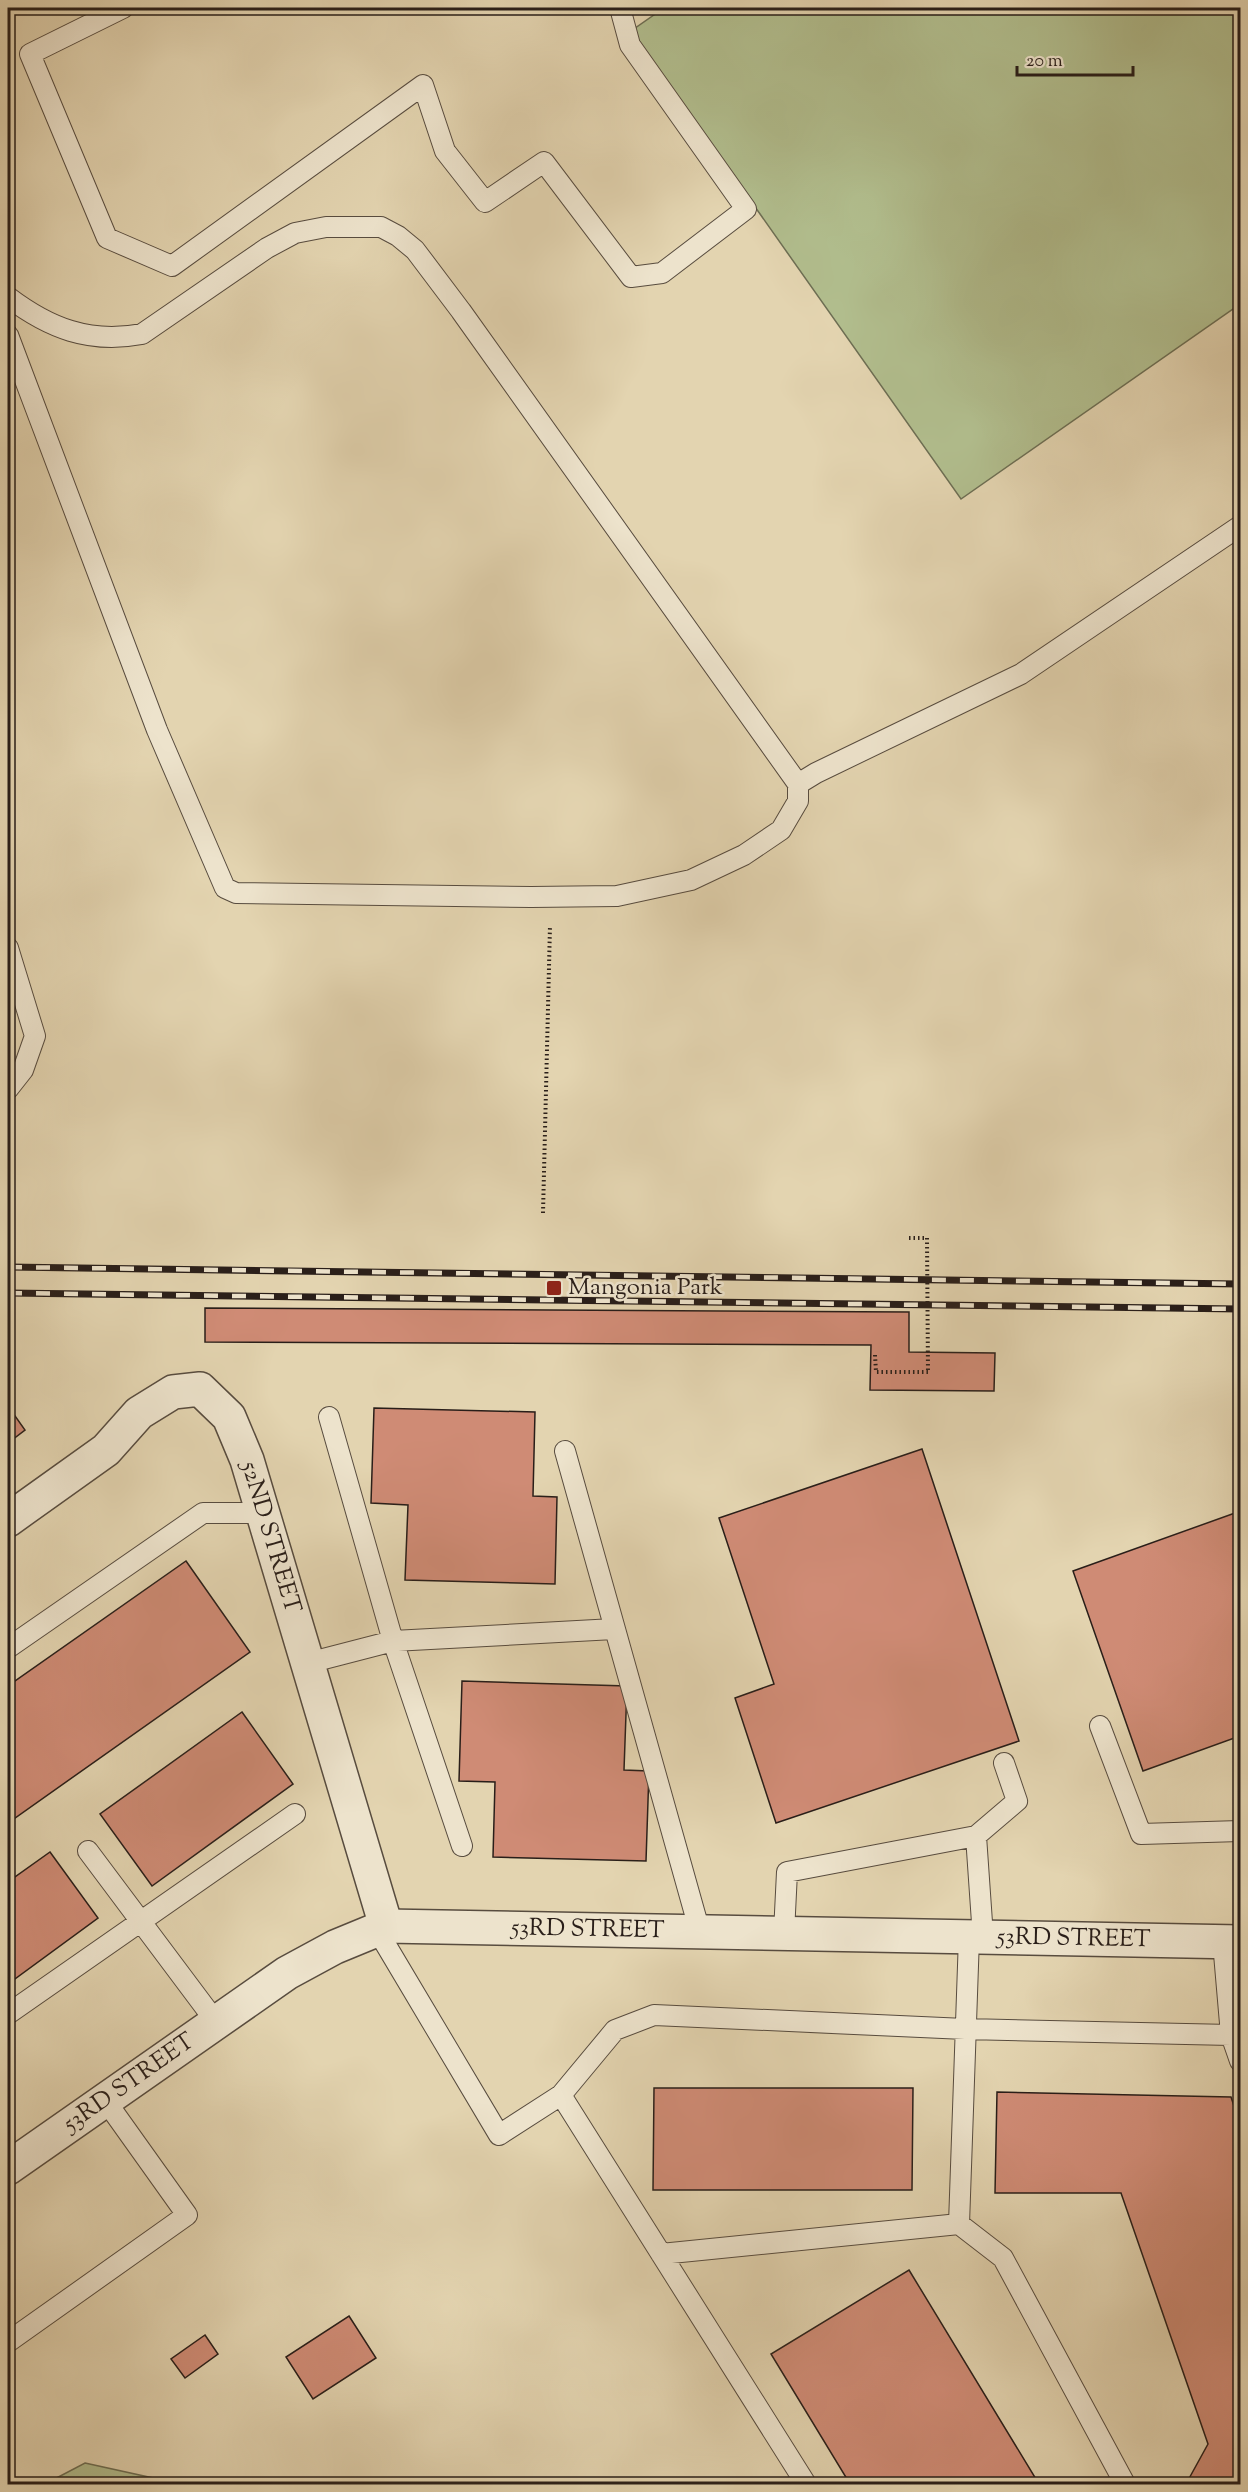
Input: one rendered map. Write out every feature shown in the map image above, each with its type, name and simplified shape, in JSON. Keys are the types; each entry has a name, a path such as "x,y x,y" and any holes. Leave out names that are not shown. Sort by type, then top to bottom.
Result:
{"street":[{"name":"52ND STREET","path":"8,1520 106,1450 139,1413 173,1392 200,1389 229,1417 247,1460 308,1663 381,1928"},
{"name":"53RD STREET","path":"8,2168 287,1973 335,1947 381,1928 1232,1942"}],"lane":[{"path":"123,8 30,54 107,238 172,266 423,86 445,151 485,202 544,162 631,277 662,273 746,209 630,45 620,8"},
{"path":"8,297 25,310 55,327 85,335 118,339 142,334 267,248 296,233 326,227 353,226 381,227 398,236 415,250 461,311 798,784 798,801 781,830 744,855 691,880 617,896 237,893 225,888 156,730 8,335"},
{"path":"798,784 826,768 1021,674 1240,526"},
{"path":"8,948 35,1036 23,1070 8,1089"},
{"path":"329,1417 393,1641 462,1846"},
{"path":"565,1451 700,1932"},
{"path":"8,1648 203,1513 263,1513"},
{"path":"308,1663 393,1641 614,1629"},
{"path":"1100,1726 1141,1834 1240,1831"},
{"path":"784,1933 787,1872 976,1836 1017,1801 1004,1763"},
{"path":"8,2014 295,1814"},
{"path":"958,2224 965,2029 976,1937 976,1836"},
{"path":"87,1851 216,2022"},
{"path":"381,1928 499,2135 561,2096 615,2030 654,2015 965,2029 1231,2035"},
{"path":"1232,1942 1231,2035 1240,2061"},
{"path":"561,2096 806,2484"},
{"path":"8,2342 187,2215 105,2100"},
{"path":"661,2254 958,2224 1004,2258 1125,2484"}],"path":[{"path":"543,1213 550,897"},
{"path":"875,1355 876,1372 928,1372 927,1238 909,1238"}],"green space":[{"path":"664,8 1240,8 1240,304 961,499 631,31"},
{"path":"85,2463 153,2478 157,2484 45,2484"}],"building":[{"path":"205,1308 909,1312 909,1352 995,1353 994,1391 870,1390 871,1345 205,1342"},
{"path":"8,1406 25,1430 8,1443"},
{"path":"374,1408 535,1412 533,1496 557,1497 555,1584 405,1580 408,1505 371,1503"},
{"path":"922,1449 1019,1741 776,1823 735,1698 774,1684 719,1518"},
{"path":"1235,1513 1240,1528 1240,1736 1143,1771 1073,1571"},
{"path":"186,1561 250,1652 8,1823 8,1686"},
{"path":"462,1681 627,1686 624,1770 649,1771 646,1861 493,1857 495,1782 459,1781"},
{"path":"242,1712 293,1784 152,1886 100,1814"},
{"path":"50,1852 98,1918 8,1984 8,1882"},
{"path":"654,2088 913,2088 912,2190 653,2190"},
{"path":"997,2092 1231,2097 1240,2124 1240,2484 1186,2484 1208,2444 1121,2193 995,2193"},
{"path":"909,2270 1039,2484 850,2484 771,2354"},
{"path":"349,2316 376,2358 313,2399 286,2357"},
{"path":"205,2335 218,2354 185,2378 171,2359"}],"railway":[{"path":"8,1267 1240,1284"},
{"path":"8,1293 1240,1309"}],"place":[{"name":"Mangonia Park","path":"554,1288"}]}
